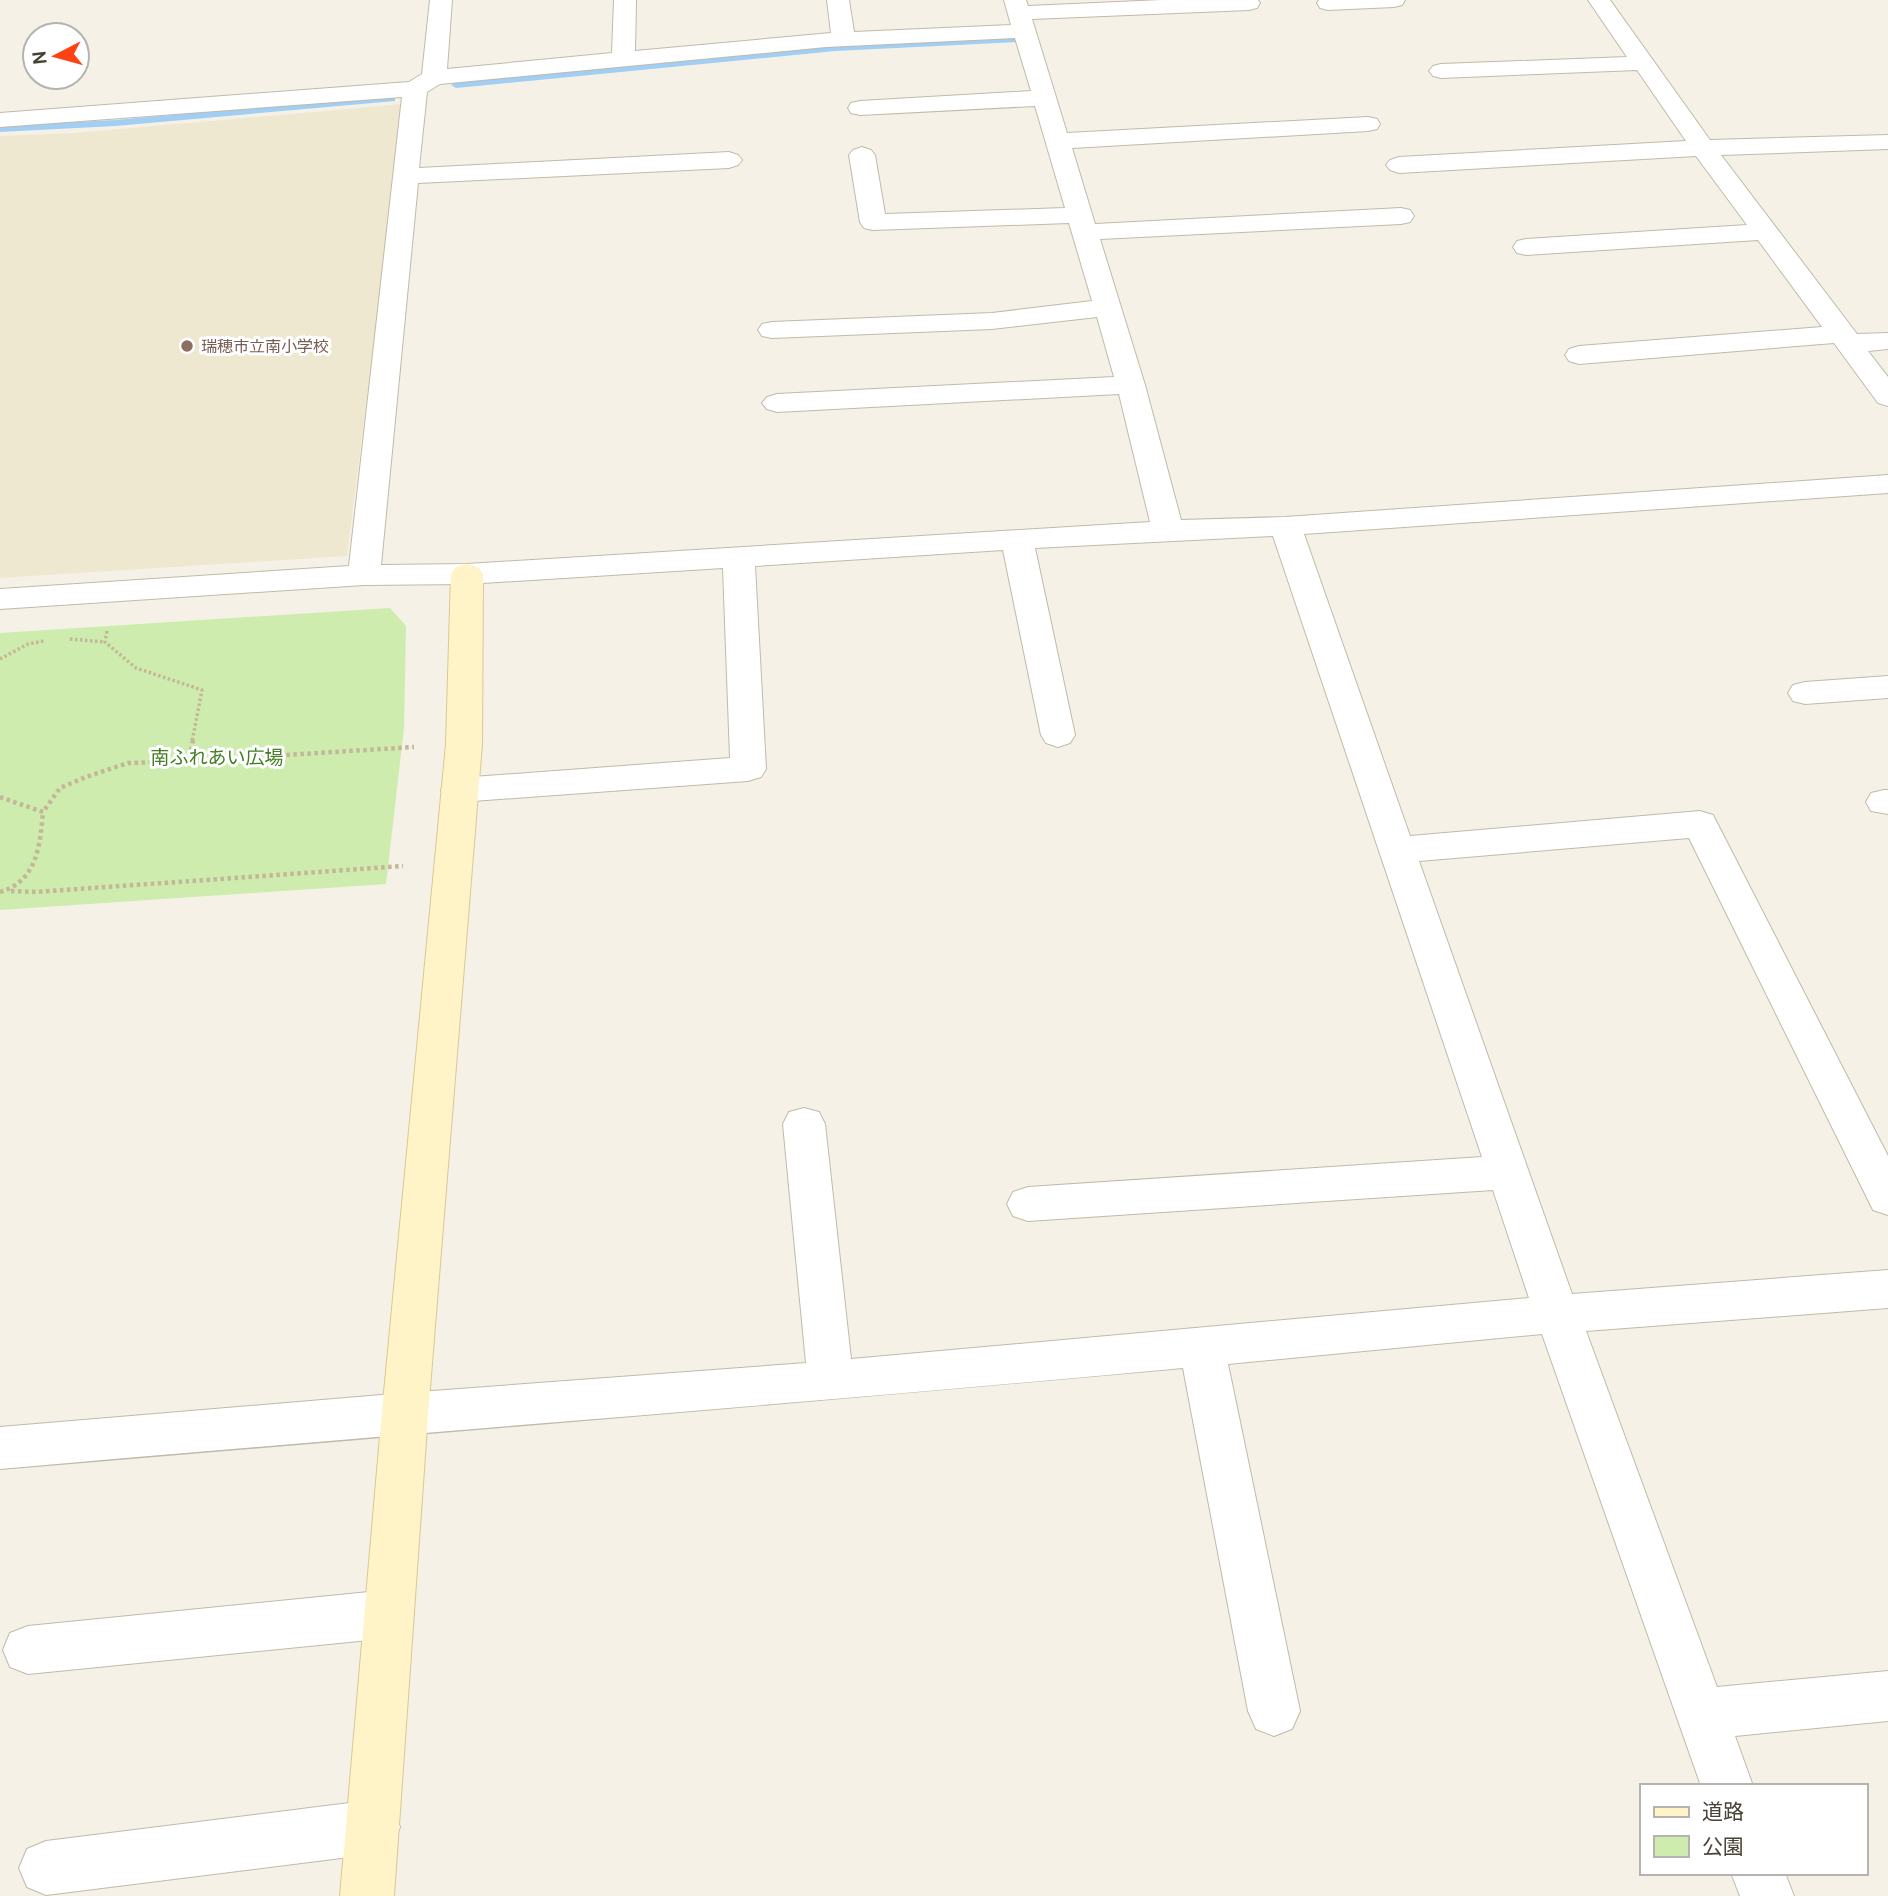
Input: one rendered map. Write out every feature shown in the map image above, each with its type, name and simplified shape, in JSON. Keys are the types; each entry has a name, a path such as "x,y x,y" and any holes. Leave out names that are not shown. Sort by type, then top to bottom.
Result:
{"street":[{"path":"364,576 405,176 441,0"},
{"path":"623,59 625,0"},
{"path":"838,0 843,39"},
{"path":"1328,3 1394,0"},
{"path":"1599,0 1703,148 1888,397"},
{"path":"0,120 424,83 623,59 843,39 1019,15 1249,3"},
{"path":"1019,15 1131,385 1168,530"},
{"path":"1450,79 1650,70"},
{"path":"860,108 1044,98"},
{"path":"1057,141 1368,124"},
{"path":"1399,166 1703,148 1888,142"},
{"path":"862,155 873,222 1083,224 1401,216"},
{"path":"405,176 729,160"},
{"path":"1526,247 1766,232"},
{"path":"772,330 992,321 1108,307"},
{"path":"1579,355 1846,339 1888,341"},
{"path":"777,403 1131,385"},
{"path":"0,599 364,576 467,574 1168,530 1285,526 1888,484"},
{"path":"1285,526 1557,1314 1726,1784"},
{"path":"1017,539 1058,735"},
{"path":"459,790 748,769 739,556"},
{"path":"368,1896 405,1413 464,744 467,574"},
{"path":"1805,693 1888,687"},
{"path":"1399,850 1700,824 1888,1198"},
{"path":"804,1124 831,1381"},
{"path":"1028,1205 1509,1172"},
{"path":"0,1448 405,1413 831,1381 1557,1314 1888,1289"},
{"path":"1202,1347 1274,1711"},
{"path":"28,1650 389,1614"},
{"path":"1701,1714 1888,1696"},
{"path":"46,1868 373,1827"},
{"path":"1759,1875 1767,1896"}],"path":[{"path":"105,642 116,591"},
{"path":"61,638 105,642 136,668 202,690 189,761"},
{"path":"0,659 28,644 50,640"},
{"path":"11,891 32,870 41,839 43,812 60,788 86,777 128,764 464,744"},
{"path":"0,797 43,812"},
{"path":"0,892 36,892 453,862"}],"shaded area":[{"name":"瑞穂市立南小学校","path":"404,104 347,556 0,578 0,136 75,133"}],"green space":[{"name":"南ふれあい広場","path":"390,608 406,626 404,728 386,884 0,910 0,633"}],"waterway":[{"path":"456,85 835,48 1015,40"},
{"path":"0,129 115,123 391,99"}],"place":[{"name":"瑞穂市立南小学校","path":"187,346"}]}
